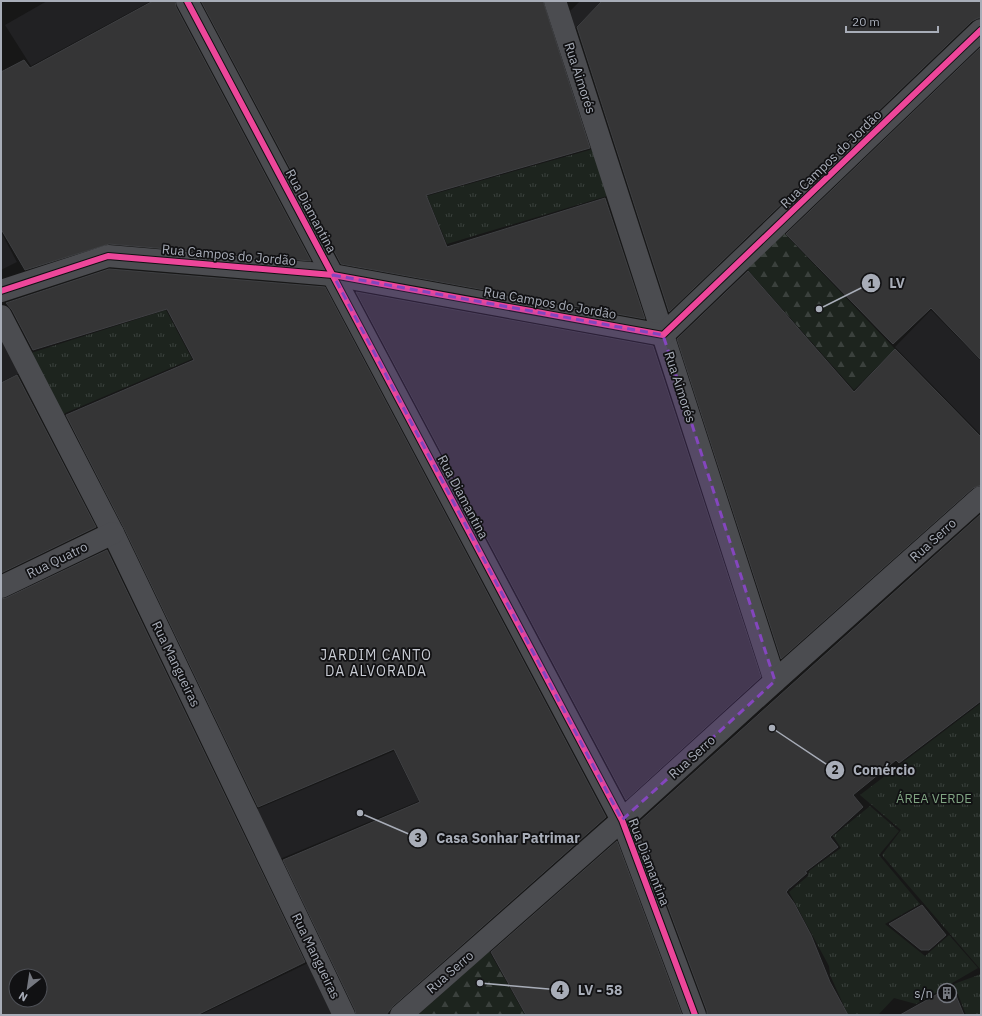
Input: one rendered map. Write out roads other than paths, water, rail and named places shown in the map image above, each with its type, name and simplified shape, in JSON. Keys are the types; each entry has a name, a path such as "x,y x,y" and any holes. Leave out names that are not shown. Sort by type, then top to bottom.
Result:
{"street":[{"name":"Rua Diamantina","path":"187,1 622,820 695,1015"},
{"name":"Rua Aimorés","path":"560,3 664,335 775,681"},
{"name":"Rua Campos do Jordão","path":"1,291 108,256 333,275 664,335 981,30"},
{"name":"Rua Mangueiras","path":"1,316 113,533 344,1015"},
{"name":"Rua Serro","path":"401,1015 622,820 981,497"},
{"name":"Rua Quatro","path":"1,587 113,533"}],"place":[{"name":"LV","path":"819,309"},
{"name":"Comércio","path":"772,728"},
{"name":"Casa Sonhar Patrimar","path":"360,813"},
{"name":"LV - 58","path":"480,983"},
{"name":"s/n","path":"947,993"}],"district":[{"name":"JARDIM CANTO DA ALVORADA","path":"376,664"}],"park label":[{"name":"ÁREA VERDE","path":"934,798"}]}
